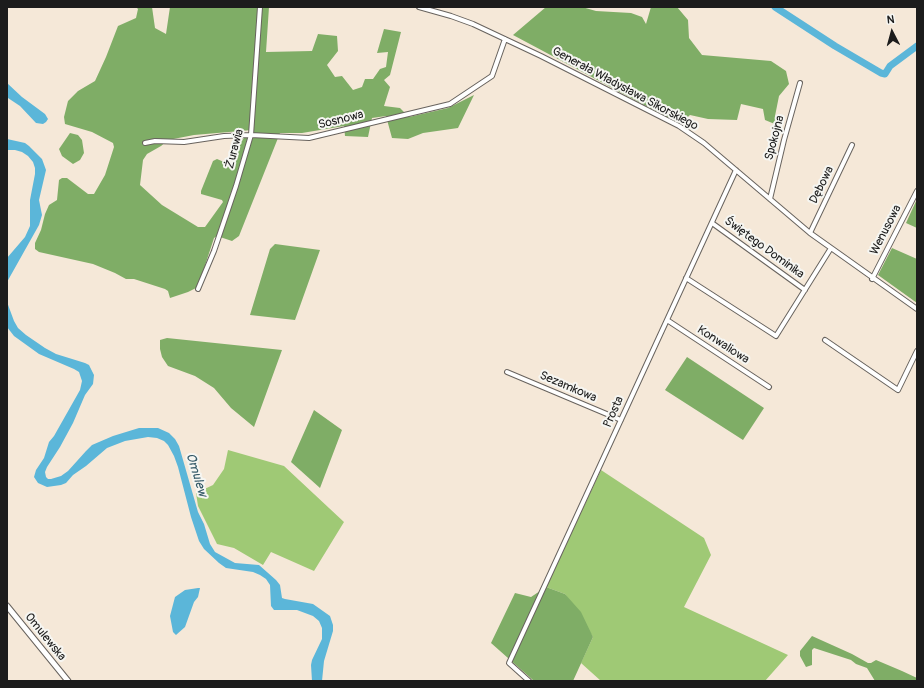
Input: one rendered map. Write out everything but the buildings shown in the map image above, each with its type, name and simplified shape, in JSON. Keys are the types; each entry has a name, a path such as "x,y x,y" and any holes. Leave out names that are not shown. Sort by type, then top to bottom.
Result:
{"street":[{"name":"Żurawia","path":"198,289 214,251 236,186 251,135 260,7"},
{"name":"Generała Władysława Sikorskiego","path":"419,7 452,16 473,24 679,126 704,143 810,233 917,309"},
{"name":"Sosnowa","path":"145,143 155,141 184,142 224,136 251,135 309,138 450,104 492,76 505,39"},
{"name":"Spokojna","path":"770,199 784,140 800,83"},
{"name":"Dębowa","path":"810,233 852,145"},
{"name":"Prosta","path":"529,681 509,663 736,170"},
{"name":"Wenusowa","path":"872,278 917,191"},
{"name":"Świętego Dominika","path":"712,223 806,290"},
{"path":"686,278 776,336 831,248"},
{"name":"Konwaliowa","path":"667,320 769,387"},
{"path":"825,340 898,390 917,351"},
{"name":"Sezamkowa","path":"507,372 621,420"},
{"name":"Omulewska","path":"7,606 68,681"}],"green space":[{"path":"136,7 152,7 155,28 166,34 170,7 269,7 266,52 312,51 318,34 337,36 338,51 327,65 335,77 342,76 353,90 362,87 365,79 373,79 380,69 386,67 388,52 377,53 384,29 401,32 390,75 384,80 390,87 384,106 400,108 409,117 448,108 474,95 458,128 423,133 408,139 392,138 386,116 372,118 368,137 345,136 344,126 302,133 280,133 239,236 232,241 217,236 214,238 198,287 170,298 168,291 165,289 134,279 126,279 93,264 39,252 35,249 35,243 49,205 57,200 59,180 62,178 67,178 88,194 94,194 105,175 114,147 113,143 92,132 65,124 64,117 68,101 78,91 95,81 118,26 136,18 138,9","holes":["252,130 238,144 234,162 231,165 217,159 213,161 201,191 201,194 222,200 223,202 205,227 198,227 162,205 140,185 143,160 147,154 168,140 194,135"]},
{"path":"546,7 582,7 596,11 631,13 642,17 646,24 651,7 677,7 688,20 689,38 702,55 771,61 786,71 789,84 779,96 775,116 782,127 765,120 763,109 741,104 737,120 708,119 690,115 680,124 513,35"},
{"path":"70,133 78,135 82,140 84,153 80,160 73,164 62,156 59,149"},
{"path":"917,199 917,228 906,223"},
{"path":"275,244 320,250 295,320 250,315 270,249"},
{"path":"892,248 917,259 917,303 878,275"},
{"path":"167,338 282,350 254,427 231,408 214,388 195,376 168,366 162,357 160,349 160,340"},
{"path":"687,357 764,408 743,440 665,390"},
{"path":"314,410 342,430 320,488 291,462"},
{"path":"228,450 284,466 344,522 314,571 271,552 263,565 234,548 217,544 198,506 196,493 213,485 224,469"},
{"path":"601,470 704,538 711,555 684,607 788,655 765,681 601,681 581,663 593,637 565,594 546,587"},
{"path":"546,587 565,594 581,612 593,637 573,681 534,681 491,643 515,593 531,597"},
{"path":"812,636 868,663 876,660 902,671 917,678 917,681 875,681 867,668 856,664 851,660 814,648 812,650 812,665 806,667 800,656 800,651"}],"water":[{"path":"7,83 22,97 45,114 48,119 46,122 43,124 36,123 20,106 8,98"},
{"path":"7,139 25,143 29,146 42,159 46,170 39,200 42,215 39,225 7,282 7,258 25,237 30,226 30,200 35,168 33,162 22,152 7,150"},
{"path":"7,302 18,328 26,335 56,354 89,365 94,375 93,384 85,395 73,423 60,447 47,467 45,472 46,477 51,479 61,476 68,471 92,445 113,436 139,428 158,428 169,433 179,446 198,512 204,524 210,544 215,552 235,563 259,565 280,585 282,598 313,604 330,616 333,631 324,661 322,681 312,681 311,665 322,639 322,628 319,621 313,616 297,610 274,610 271,606 270,585 266,579 253,572 226,568 204,549 199,541 191,517 174,456 164,441 157,438 148,437 125,441 107,448 73,475 66,483 47,487 38,483 34,477 36,470 44,458 49,442 54,436 80,390 82,381 79,372 39,354 14,336 7,327"},
{"path":"200,588 198,597 194,602 185,627 176,635 173,632 170,616 175,597 185,590"}],"waterway":[{"path":"775,7 835,46 881,73 885,74 890,66 917,46"}],"water label":[{"name":"Omulew","path":"196,475"}]}
